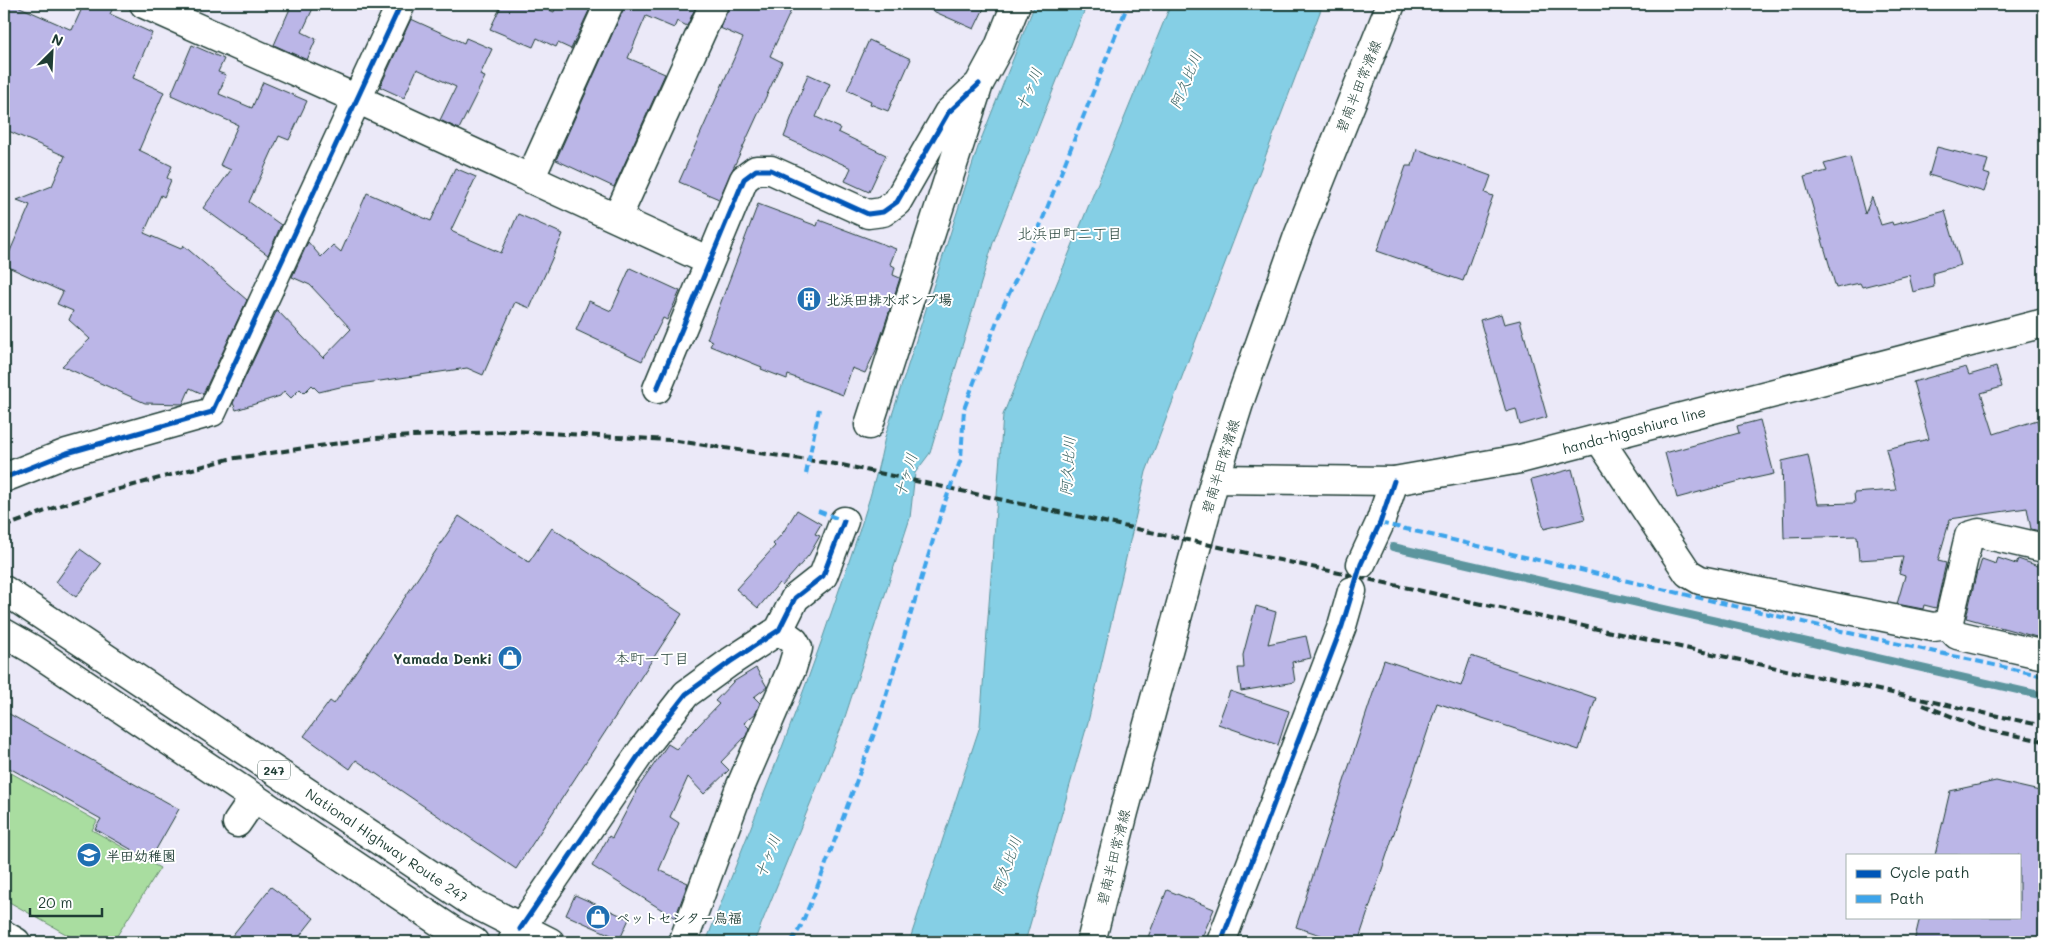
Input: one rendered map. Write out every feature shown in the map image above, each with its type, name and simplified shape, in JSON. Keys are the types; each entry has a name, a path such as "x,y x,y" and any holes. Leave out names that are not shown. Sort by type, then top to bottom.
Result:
{"main road":[{"path":"144,4 357,99 709,261"},
{"path":"4,478 67,453 212,412 401,4"},
{"path":"530,179 609,4"},
{"path":"617,218 714,4"},
{"path":"869,425 978,84 999,47 1016,4"},
{"name":"碧南半田常滑線","path":"1091,942 1124,812 1215,480 1240,400 1298,236 1391,4"},
{"path":"657,389 744,179 756,170 771,170 868,214 883,212 897,202 948,113 978,84"},
{"name":"handa-higashiura line","path":"1215,480 1394,481 1520,459 2044,322"},
{"path":"1599,438 1688,573 1700,580 1933,627 1948,625"},
{"path":"1361,564 1380,523 1394,481"},
{"path":"516,935 642,749 686,694 779,630 795,598 823,576 844,520"},
{"path":"1948,625 1969,536 1979,532 2044,548"},
{"name":"National Highway Route 247","path":"4,590 473,903 516,935 550,942"},
{"path":"1221,942 1342,626 1352,591"},
{"path":"1948,625 1957,635 2044,655"},
{"path":"684,942 739,790 796,655 798,648 794,641 779,630"},
{"name":"247","path":"4,633 32,649 453,931 474,942"},
{"path":"237,823 254,798"},
{"path":"4,935 16,942"}],"green space":[{"path":"4,769 97,821 92,830 160,868 113,942 80,942 4,899"}],"water":[{"name":"十ヶ川","path":"1035,4 1087,4 993,243 930,453 915,473 910,518 843,723 754,942 706,942 822,640 864,518 885,437 978,147"},
{"name":"阿久比川","path":"1171,4 1323,4 1146,472 1088,722 1025,942 909,942 980,726 1003,415"}],"building":[{"path":"4,4 13,4 72,30 84,4 115,4 110,14 152,33 133,78 164,92 139,150 172,166 167,178 171,180 164,197 161,195 144,233 181,249 183,245 247,300 203,394 190,388 183,404 145,403 62,366 90,339 69,320 73,311 57,304 63,292 4,265 30,205 17,200 52,186 65,156 4,129"},
{"path":"292,4 315,4 302,32 316,39 307,60 274,45"},
{"path":"502,4 535,4 554,12 557,4 592,4 571,49 558,43 556,47 537,38 533,47 490,29"},
{"path":"624,4 697,4 687,26 677,21 674,28 646,16 628,58 665,74 614,187 556,160"},
{"path":"729,4 794,4 770,56 782,62 719,199 679,182 743,38 720,28"},
{"path":"917,4 986,4 974,29"},
{"path":"411,19 464,43 466,38 492,49 480,75 485,77 459,129 440,120 456,87 417,69 404,98 380,87"},
{"path":"869,40 911,59 888,111 870,104 871,101 847,90"},
{"path":"192,45 224,59 218,72 226,75 219,94 252,108 263,82 307,101 289,140 279,136 249,202 281,225 268,255 203,208 231,170 220,165 238,125 171,95"},
{"path":"808,74 830,84 816,117 840,128 838,132 886,155 869,192 845,181 851,168 784,137"},
{"path":"1937,147 1988,160 1984,173 1990,175 1984,192 1929,175"},
{"path":"1417,149 1491,176 1485,193 1493,196 1463,281 1377,251 1406,166 1412,166"},
{"path":"1850,157 1865,214 1872,197 1881,225 1892,222 1893,225 1945,211 1961,265 1933,273 1934,287 1913,292 1909,275 1862,287 1860,283 1836,288 1804,177 1827,171 1824,164"},
{"path":"455,168 476,177 451,230 453,232 501,253 518,214 563,234 530,308 515,302 483,375 467,368 340,387 319,392 312,385 304,393 300,389 291,398 284,391 280,396 236,410 233,403 277,310 323,358 351,329 310,285 292,277 308,242 321,257 333,245 341,252 367,193 431,221"},
{"name":"北浜田排水ポンプ場","path":"758,204 817,226 819,220 896,249 890,264 895,267 893,275 900,278 878,346 865,373 852,368 843,395 788,375 787,379 710,346 713,341 707,339"},
{"path":"630,268 680,291 667,320 663,318 642,361 576,330 589,301 611,311"},
{"path":"1501,314 1504,324 1520,320 1547,417 1520,425 1516,409 1506,412 1480,320"},
{"path":"1966,367 1969,375 1996,367 2002,387 1981,393 1994,434 2037,420 2044,443 2044,532 2031,529 2027,508 1950,519 1938,561 1946,563 1936,608 1924,605 1923,609 1897,604 1905,576 1899,574 1903,557 1859,560 1857,536 1784,538 1782,461 1808,455 1818,504 1855,503 1854,493 1896,490 1886,449 1929,439 1913,382"},
{"path":"1760,420 1774,474 1751,478 1677,498 1665,453 1739,433 1737,426"},
{"path":"1572,469 1585,519 1544,529 1531,480"},
{"path":"797,510 821,524 815,534 820,536 809,555 782,586 779,583 758,608 736,589 775,546 773,544 782,534"},
{"name":"Yamada Denki","path":"459,516 529,562 552,528 682,614 516,869 356,760 350,769 304,736 330,701 334,704"},
{"path":"80,549 101,564 76,597 56,582"},
{"path":"1998,558 2016,564 2018,559 2044,568 2044,639 1966,618 1977,571 1982,559 1996,564"},
{"path":"1256,606 1276,612 1268,644 1306,636 1311,658 1292,662 1295,682 1241,691 1238,668 1244,668 1243,655"},
{"path":"1471,656 1596,698 1579,750 1437,703 1358,942 1342,942 1296,927 1384,660 1461,686"},
{"path":"756,668 767,687 754,697 760,703 756,713 744,723 749,728 746,736 721,762 729,770 704,794 688,777 670,817 679,823 659,870 688,883 675,918 592,866 609,836 612,838 635,792 668,744 676,749 719,704 715,701 733,682"},
{"path":"1230,691 1289,711 1278,745 1218,724"},
{"path":"4,711 179,809 150,860 95,829 101,819 4,765"},
{"path":"1996,781 2044,792 2044,942 1914,942 1920,918 2020,918 2020,854 1935,854 1950,791"},
{"path":"271,887 314,918 295,942 227,942"},
{"path":"1167,890 1214,909 1200,942 1146,942"},
{"name":"ペットセンター鳥福","path":"575,895 629,919 620,939 566,915"}],"waterway":[{"path":"1393,547 2044,696"}],"railway":[{"path":"4,527 61,505 229,459 374,438 514,431 670,440 842,465 2044,726"},
{"path":"1923,705 1983,729 2044,741"}],"marked path":[{"path":"791,942 800,928 820,880 878,723 943,507 961,459 964,409 1000,313 1034,241 1128,4"},
{"path":"806,474 819,409"},
{"path":"818,511 844,521"},
{"path":"1380,523 1854,634 2044,676"}],"cycle path":[{"path":"4,478 67,453 212,412 401,4"},
{"path":"657,389 744,179 756,170 771,170 868,214 883,212 897,202 948,113 979,84"},
{"path":"1221,942 1342,626 1361,564 1380,523 1394,481"},
{"path":"520,929 643,749 686,694 779,630 795,598 823,576 844,521"}],"place":[{"name":"北浜田排水ポンプ場","path":"809,299"},
{"name":"Yamada Denki","path":"510,658"},
{"name":"半田幼稚園","path":"89,855"},
{"name":"ペットセンター鳥福","path":"598,917"}],"district":[{"name":"北浜田町二丁目","path":"1070,233"},
{"name":"本町一丁目","path":"652,658"}]}
